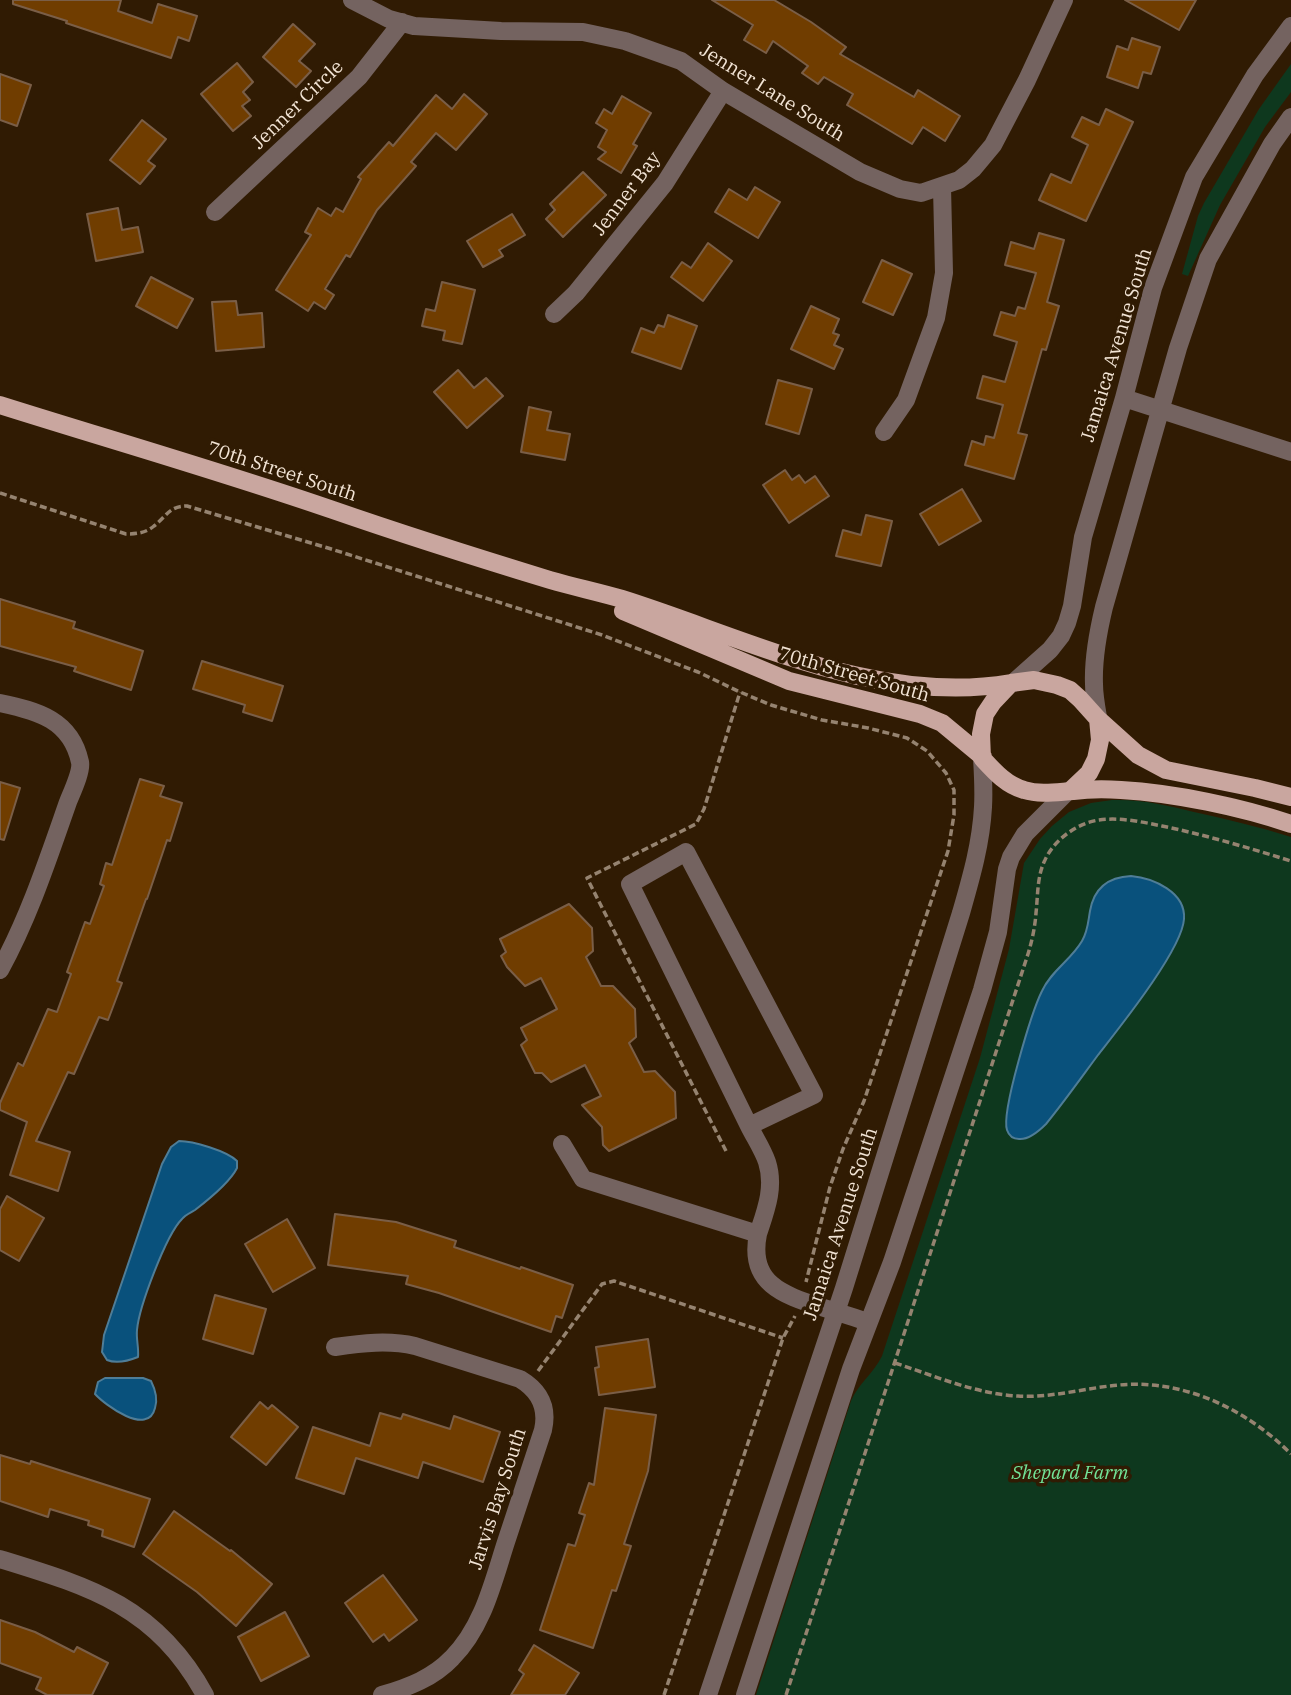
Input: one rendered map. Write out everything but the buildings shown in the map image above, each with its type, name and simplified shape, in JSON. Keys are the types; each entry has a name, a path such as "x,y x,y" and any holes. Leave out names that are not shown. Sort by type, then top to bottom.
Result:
{"main road":[{"name":"70th Street South","path":"0,405 551,581 621,599 814,665 933,687 974,688 1012,683"},
{"name":"70th Street South","path":"551,581 789,681 920,713 942,723 982,758"},
{"path":"1291,797 1166,770 1138,755 1074,694 1057,685 1034,680 1012,683 985,714 981,734 982,758 1004,780 1022,790 1043,793 1123,790 1172,796 1247,811 1291,824"},
{"path":"1069,791 1088,773 1096,759 1100,740 1098,718"}],"street":[{"name":"Jenner Lane South","path":"352,0 389,19 414,26 583,32 625,41 681,61 723,91 860,172 900,189 920,193 959,180 993,145 1064,0"},
{"name":"Jenner Circle","path":"215,212 359,77 402,22"},
{"name":"Jamaica Avenue South","path":"1012,683 1050,650 1061,636 1067,622 1083,537 1153,288 1194,177 1255,75 1291,26"},
{"name":"Jenner Bay","path":"554,314 576,293 665,183 723,91"},
{"path":"1098,718 1094,682 1100,623 1178,348 1208,259 1272,144 1291,117"},
{"path":"884,432 906,400 936,318 944,273 942,187"},
{"path":"1124,398 1291,452"},
{"path":"0,703 54,720 72,739 81,765 36,892 0,970"},
{"name":"Jamaica Avenue South","path":"708,1695 835,1312 961,914 976,859 982,818 982,758"},
{"path":"745,1695 851,1369 892,1262 982,990 998,932 1009,863 1014,850 1026,834 1069,791"},
{"path":"749,1126 814,1095 686,852 630,884 749,1126 767,1162 769,1201 758,1234 756,1255 763,1273 779,1291 800,1301 868,1322"},
{"path":"562,1144 583,1179 758,1234"},
{"path":"335,1347 379,1343 408,1344 510,1375 528,1384"},
{"name":"Jarvis Bay South","path":"382,1695 414,1684 439,1670 463,1645 481,1616 545,1422 542,1402 528,1384"},
{"path":"0,1559 88,1588 133,1612 171,1646 205,1695"}],"path":[{"path":"0,493 126,534 139,534 153,527 177,506 187,506 602,635 698,672 771,705 822,720 907,738 927,751 946,772 954,790 954,815 948,852 864,1101 830,1187 800,1301 783,1338 664,1695"},
{"path":"954,815 982,818"},
{"path":"786,1695 1028,954 1035,926 1040,878 1044,861 1050,851 1059,841 1081,826 1097,820 1113,819 1184,831 1291,861"},
{"path":"1026,834 1050,851"},
{"path":"528,1384 602,1284 614,1281 783,1338"},
{"path":"894,1362 973,1388 1011,1395 1040,1396 1126,1384 1182,1390 1233,1410 1264,1430 1291,1454"}],"green space":[{"path":"1291,64 1291,92 1265,127 1220,205 1188,276 1182,274 1204,203 1259,109"},
{"name":"Shepard Farm","path":"1112,800 1164,805 1291,837 1291,1695 756,1695 851,1401 882,1356 980,1058 1009,949 1024,863 1040,839 1069,812 1091,803"}],"water":[{"path":"1131,876 1158,883 1174,894 1183,909 1181,933 1148,988 1046,1124 1026,1138 1013,1138 1007,1130 1006,1120 1013,1083 1037,1002 1050,977 1082,941 1092,903 1099,890 1109,881"},
{"path":"179,1141 218,1150 237,1161 237,1168 218,1190 183,1218 168,1240 154,1272 139,1319 138,1357 122,1362 107,1360 102,1352 104,1335 162,1164 171,1147"},
{"path":"105,1378 143,1378 151,1381 156,1401 151,1416 144,1420 126,1416 100,1399 95,1394 98,1382"}]}
